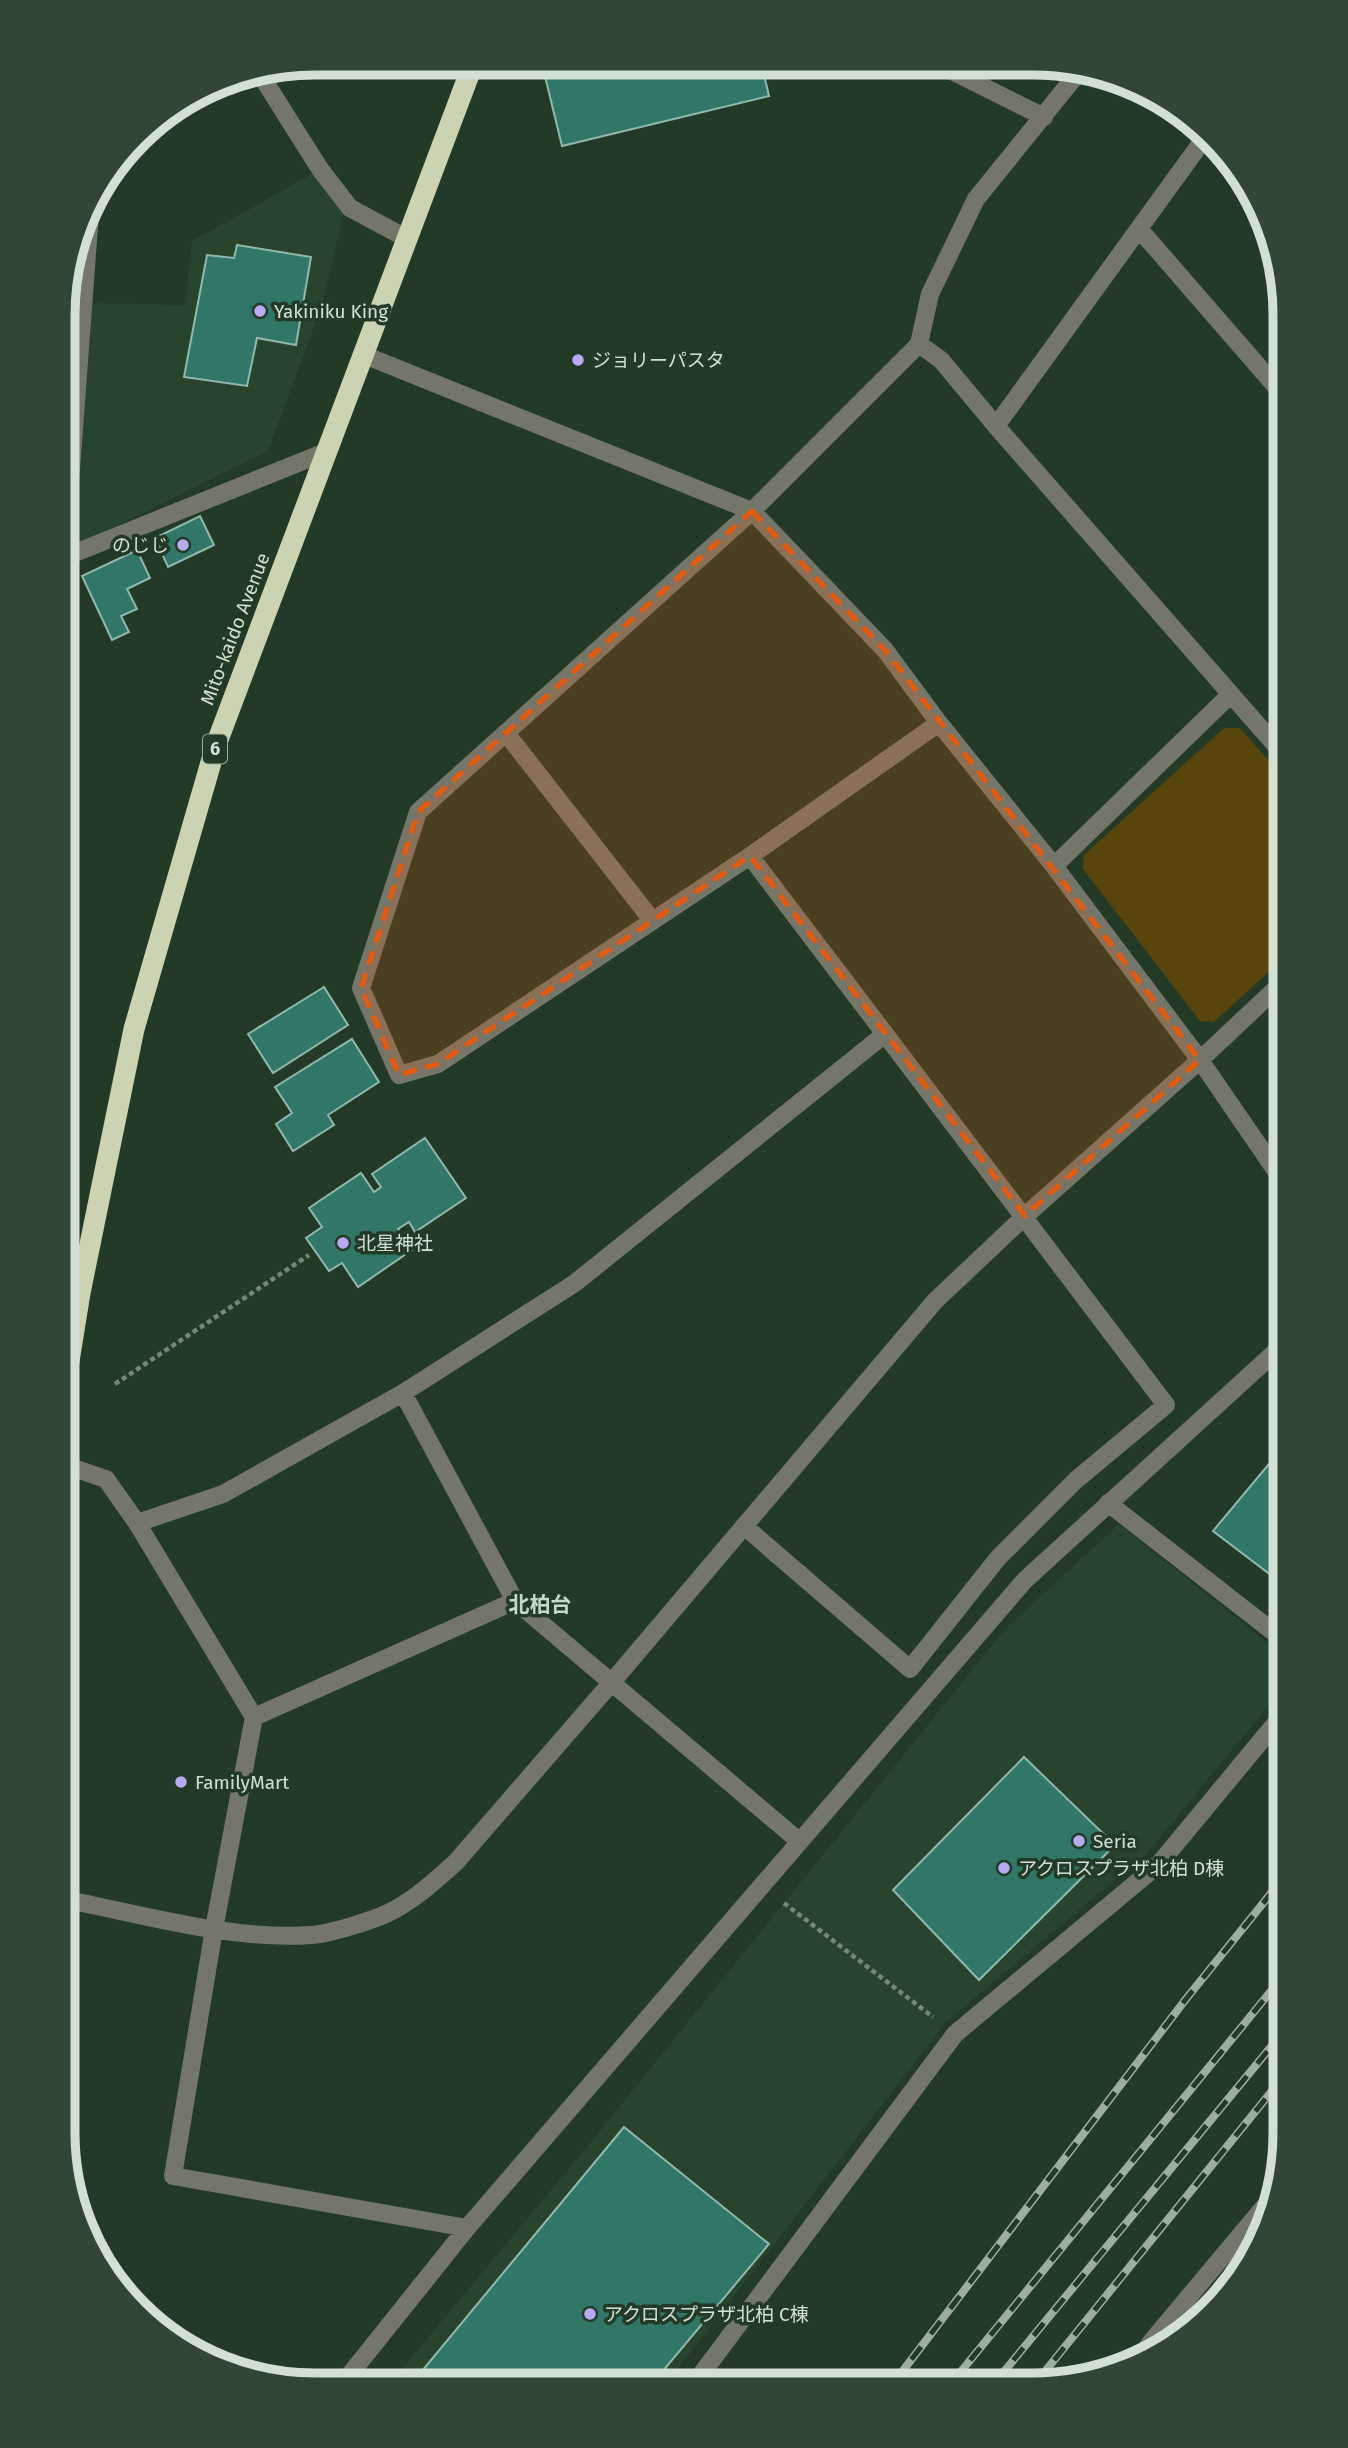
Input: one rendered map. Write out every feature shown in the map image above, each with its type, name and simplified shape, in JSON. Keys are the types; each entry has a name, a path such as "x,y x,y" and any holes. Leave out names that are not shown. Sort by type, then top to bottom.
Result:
{"highway":[{"name":"Mito-kaido Avenue","path":"75,1279 134,1029 216,745 468,75"}],"street":[{"path":"960,75 1044,117"},
{"path":"939,723 750,856 438,1064 399,1075 361,988 418,812 752,511 919,344 930,294 976,199 1074,79"},
{"path":"264,81 320,169 351,208 406,238"},
{"path":"996,426 1200,144"},
{"path":"1140,230 1273,383"},
{"path":"75,382 83,255"},
{"path":"919,344 941,360 1273,742"},
{"path":"364,355 752,511 885,650 939,723 1054,866 1200,1060 1273,1166"},
{"path":"75,553 328,451"},
{"path":"1054,866 1230,695"},
{"path":"506,733 652,920"},
{"path":"744,1526 910,1669 998,1558 1076,1480 1166,1405 750,856"},
{"path":"75,1901 215,1929 276,1935 314,1935 387,1913 409,1901 456,1862 935,1301 1273,992"},
{"path":"137,1523 223,1493 403,1393 575,1283 885,1034"},
{"path":"351,2373 467,2228 1025,1580 1113,1507 1272,1355"},
{"path":"403,1393 515,1601 799,1841"},
{"path":"75,1469 106,1479 137,1523 254,1717 173,2176 467,2228"},
{"path":"1113,1507 1272,1632"},
{"path":"254,1717 515,1601"},
{"path":"702,2373 955,2034 1159,1864 1272,1726"},
{"path":"1153,2340 1259,2213"}],"path":[{"path":"115,1384 309,1255"},
{"path":"761,1886 955,2034"}],"highlighted area":[{"path":"752,511 885,650 1200,1060 1025,1216 750,856 438,1064 399,1075 361,988 418,812"}],"shaded area":[{"path":"316,172 344,212 322,306 268,451 75,547 91,303 185,305 192,241"},
{"path":"1224,728 1240,728 1273,765 1273,968 1214,1022 1200,1021 1083,869 1084,855"},
{"path":"1119,1524 1272,1647 1272,1701 1148,1852 946,2022 675,2373 398,2373 591,2142 1006,1628"}],"building":[{"path":"545,75 764,75 769,96 562,146"},
{"path":"237,245 311,257 296,345 257,338 247,386 184,377 207,255 234,258"},
{"path":"200,516 214,545 168,567 155,538"},
{"path":"137,550 150,578 127,589 137,609 121,616 129,632 112,640 82,576"},
{"path":"324,987 348,1025 273,1073 248,1034"},
{"path":"352,1039 379,1082 328,1115 334,1125 293,1151 276,1124 292,1113 275,1087"},
{"path":"425,1138 466,1198 415,1232 409,1222 398,1229 412,1250 358,1287 342,1263 329,1271 306,1238 322,1227 309,1208 361,1173 374,1192 381,1187 372,1174"},
{"path":"1272,1460 1272,1576 1213,1531"},
{"name":"アクロスプラザ北柏 D棟","path":"1024,1757 1115,1845 979,1980 893,1890"},
{"name":"アクロスプラザ北柏 C棟","path":"624,2127 769,2244 661,2373 420,2373"}],"railway":[{"path":"901,2373 1186,1999 1272,1892"},
{"path":"960,2373 1272,1990"},
{"path":"1003,2373 1272,2046"},
{"path":"1044,2372 1272,2091"}],"place":[{"name":"Yakiniku King","path":"260,311"},
{"name":"ジョリーパスタ","path":"578,360"},
{"name":"のじじ","path":"183,545"},
{"name":"北星神社","path":"343,1243"},
{"name":"FamilyMart","path":"181,1782"},
{"name":"Seria","path":"1079,1841"},
{"name":"アクロスプラザ北柏 D棟","path":"1004,1868"},
{"name":"アクロスプラザ北柏 C棟","path":"590,2314"}],"district":[{"name":"北柏台","path":"540,1605"}]}
